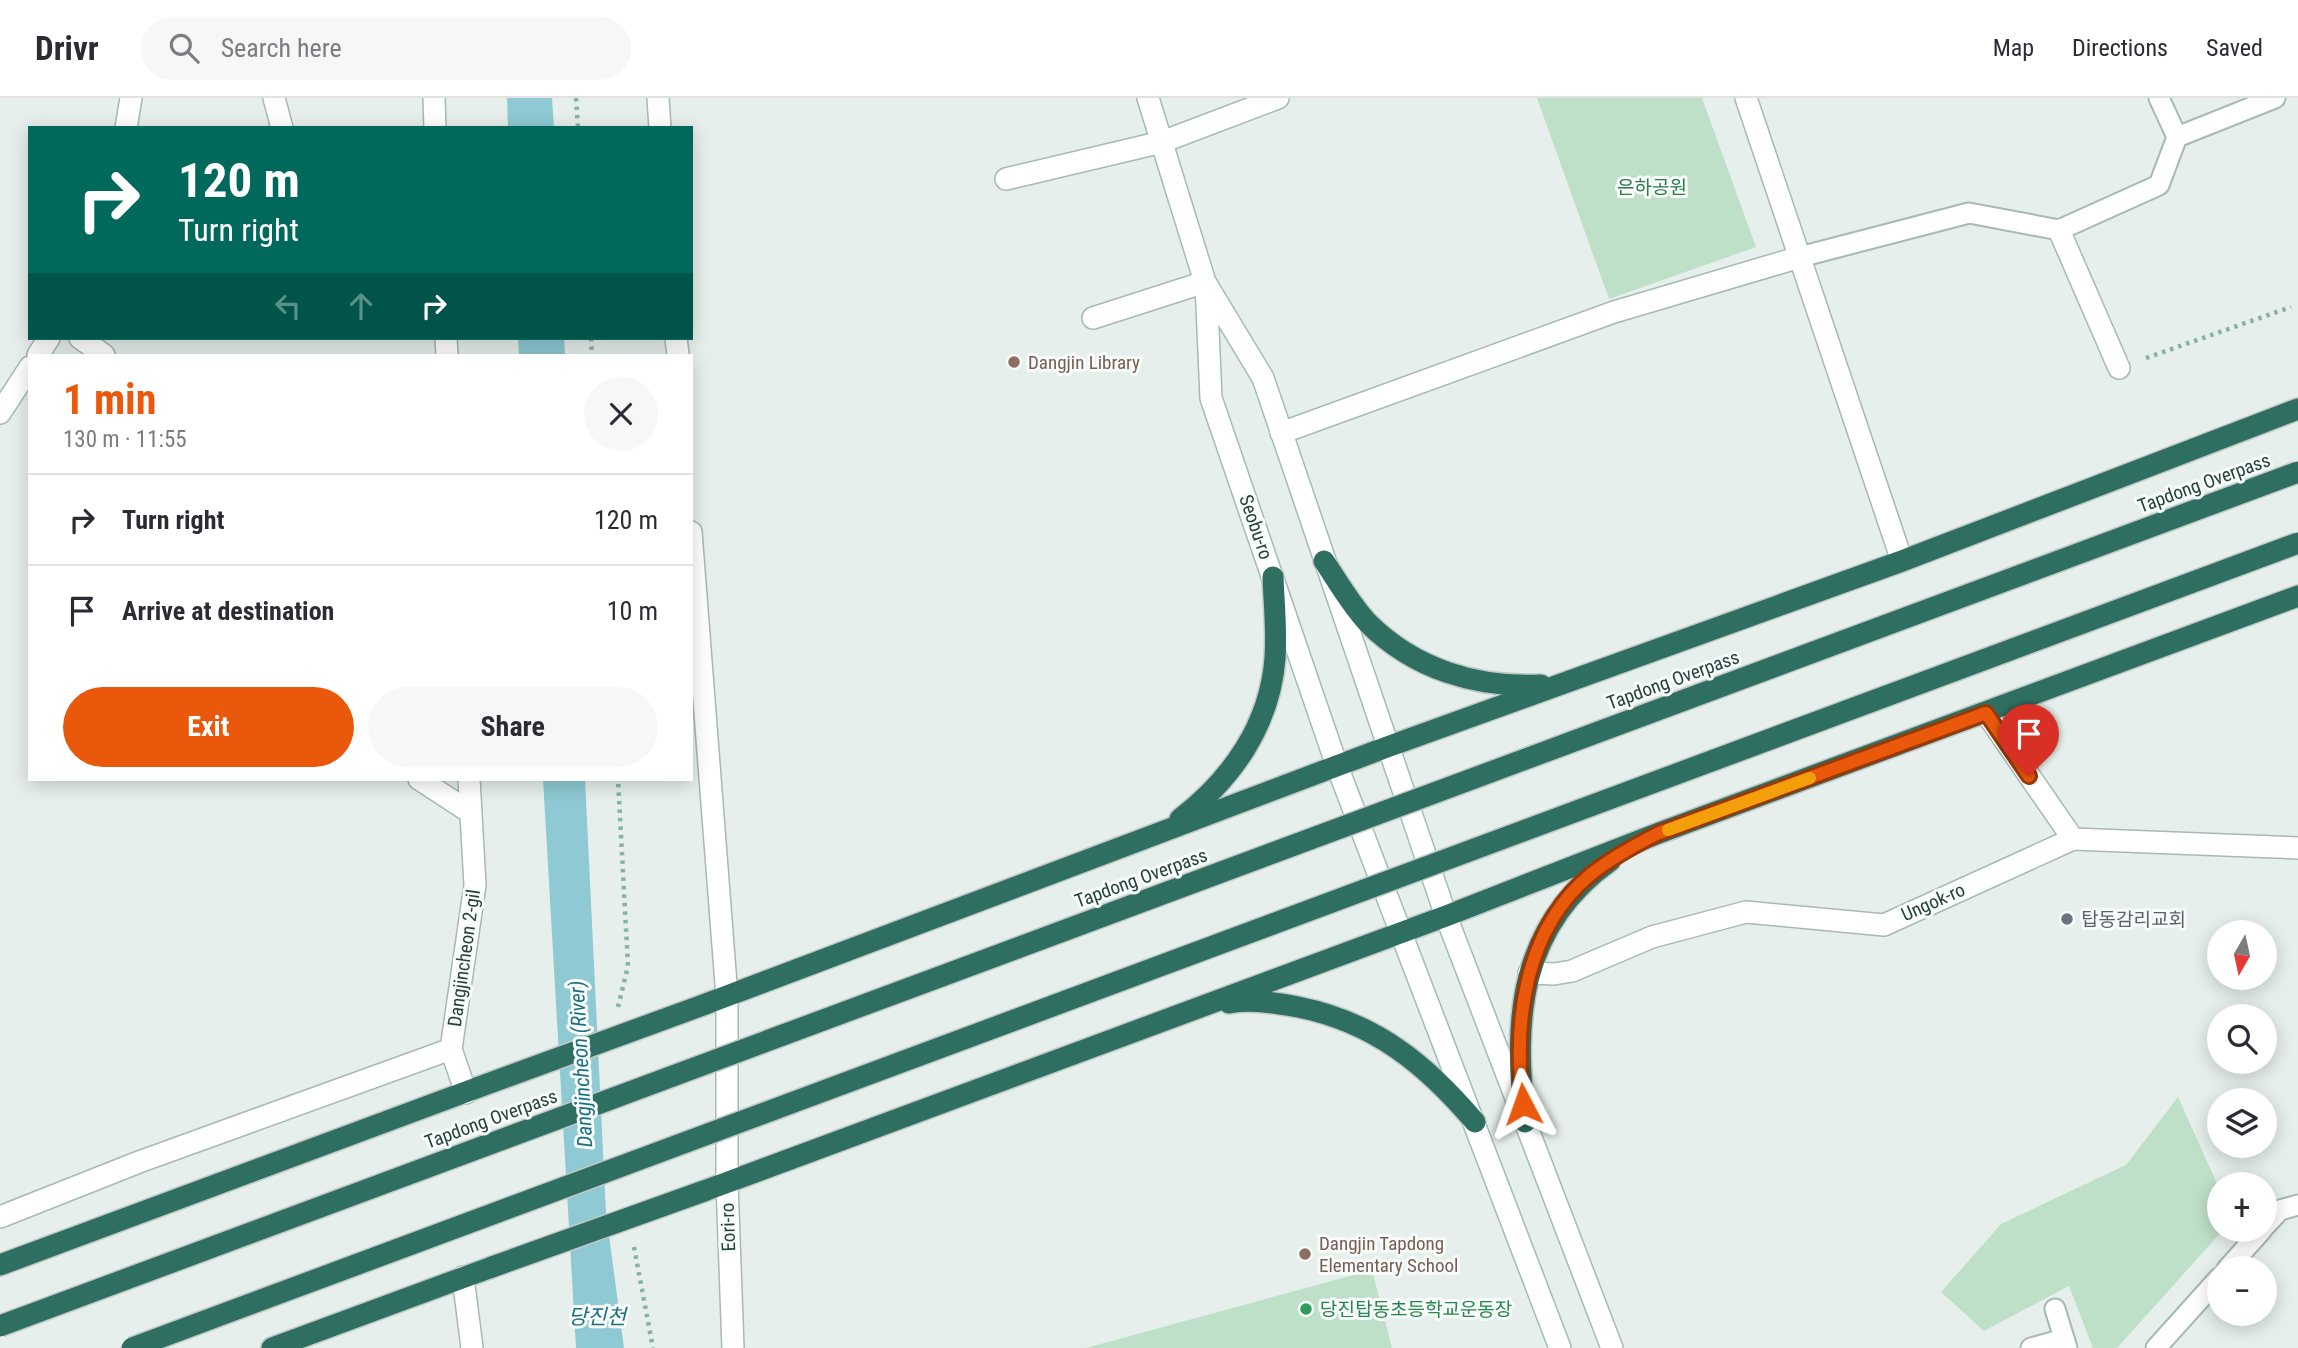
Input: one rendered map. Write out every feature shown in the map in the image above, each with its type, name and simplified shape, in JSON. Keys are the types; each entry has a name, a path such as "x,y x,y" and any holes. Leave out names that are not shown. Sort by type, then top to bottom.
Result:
{"highway":[{"path":"0,1265 727,997 1387,747 1902,561 2298,409"},
{"name":"Tapdong Overpass","path":"0,1325 2298,472"},
{"path":"132,1348 2298,543"},
{"path":"1324,561 1368,622 1391,643 1429,665 1456,676 1490,684 1560,685"},
{"path":"1152,836 1181,818 1228,774 1248,746 1262,719 1275,658 1273,577"},
{"path":"272,1348 1446,916 1659,833 2298,596"},
{"path":"1525,1122 1520,1046 1529,972 1540,941 1573,892 1609,861 1659,833"},
{"path":"1192,1009 1255,1002 1281,1004 1338,1017 1363,1028 1412,1059 1452,1095 1475,1122"}],"street":[{"path":"126,126 131,98"},
{"path":"274,98 281,126"},
{"path":"433,98 435,126"},
{"path":"658,98 660,126"},
{"name":"Seobu-ro","path":"1148,98 1205,282 1263,378 1446,916 1612,1348"},
{"path":"1006,179 1162,142 1278,98"},
{"path":"1746,98 1902,561"},
{"path":"2059,230 2119,368"},
{"path":"1281,433 1614,312 1800,257"},
{"path":"1093,318 1205,282"},
{"name":"Seobu-ro","path":"1205,282 1211,398 1337,766 1560,1348"},
{"path":"83,340 103,354"},
{"path":"0,413 28,370"},
{"name":"Eori-ro","path":"693,558 727,997 727,1182 733,1348"},
{"path":"1986,713 2073,839"},
{"path":"422,781 471,813"},
{"name":"Dangjincheon 2-gil","path":"469,781 475,885 452,1049 472,1090"},
{"name":"Ungok-ro","path":"1529,972 1554,974 1572,971 1652,937 1746,912 1884,925 2073,839 2298,848"},
{"path":"0,1217 139,1162 452,1049"},
{"path":"463,1278 472,1348"}],"lane":[{"path":"1800,257 1969,213 2059,230 2159,185 2177,137 2159,98"},
{"path":"2177,137 2275,98"},
{"path":"2277,1213 2298,1205"},
{"path":"2239,1256 2251,1242"},
{"path":"2156,1348 2207,1291"},
{"path":"2031,1348 2066,1344 2055,1309"}],"path":[{"path":"576,98 578,126"},
{"path":"2119,368 2291,307"}],"green space":[{"name":"은하공원","path":"1537,98 1702,98 1756,247 1609,299"},
{"path":"2178,1097 2212,1172 2207,1172 2207,1242 2212,1242 2117,1348 2093,1348 2069,1286 1984,1331 1941,1292 2001,1224 2126,1165"},
{"name":"당진탑동초등학교운동장","path":"1372,1270 1392,1348 1086,1348"}],"water":[{"path":"507,98 552,98 554,126 508,126"},
{"path":"518,340 564,340 565,354 519,354"},
{"name":"당진천","path":"543,781 585,781 606,1213 624,1348 576,1348"}],"slow traffic":[{"path":"1668,830 1810,778"}],"place":[{"name":"Dangjin Library","path":"1014,362"},
{"name":"탑동감리교회","path":"2067,919"},
{"name":"Dangjin Tapdong Elementary School","path":"1305,1254"},
{"name":"당진탑동초등학교운동장","path":"1306,1309"}],"route":[{"path":"1523,1104 1520,1046 1529,972 1540,941 1558,911 1573,892 1609,861 1659,833 1986,713 2029,776"}],"water label":[{"name":"Dangjincheon (River)","path":"581,1064"}]}
